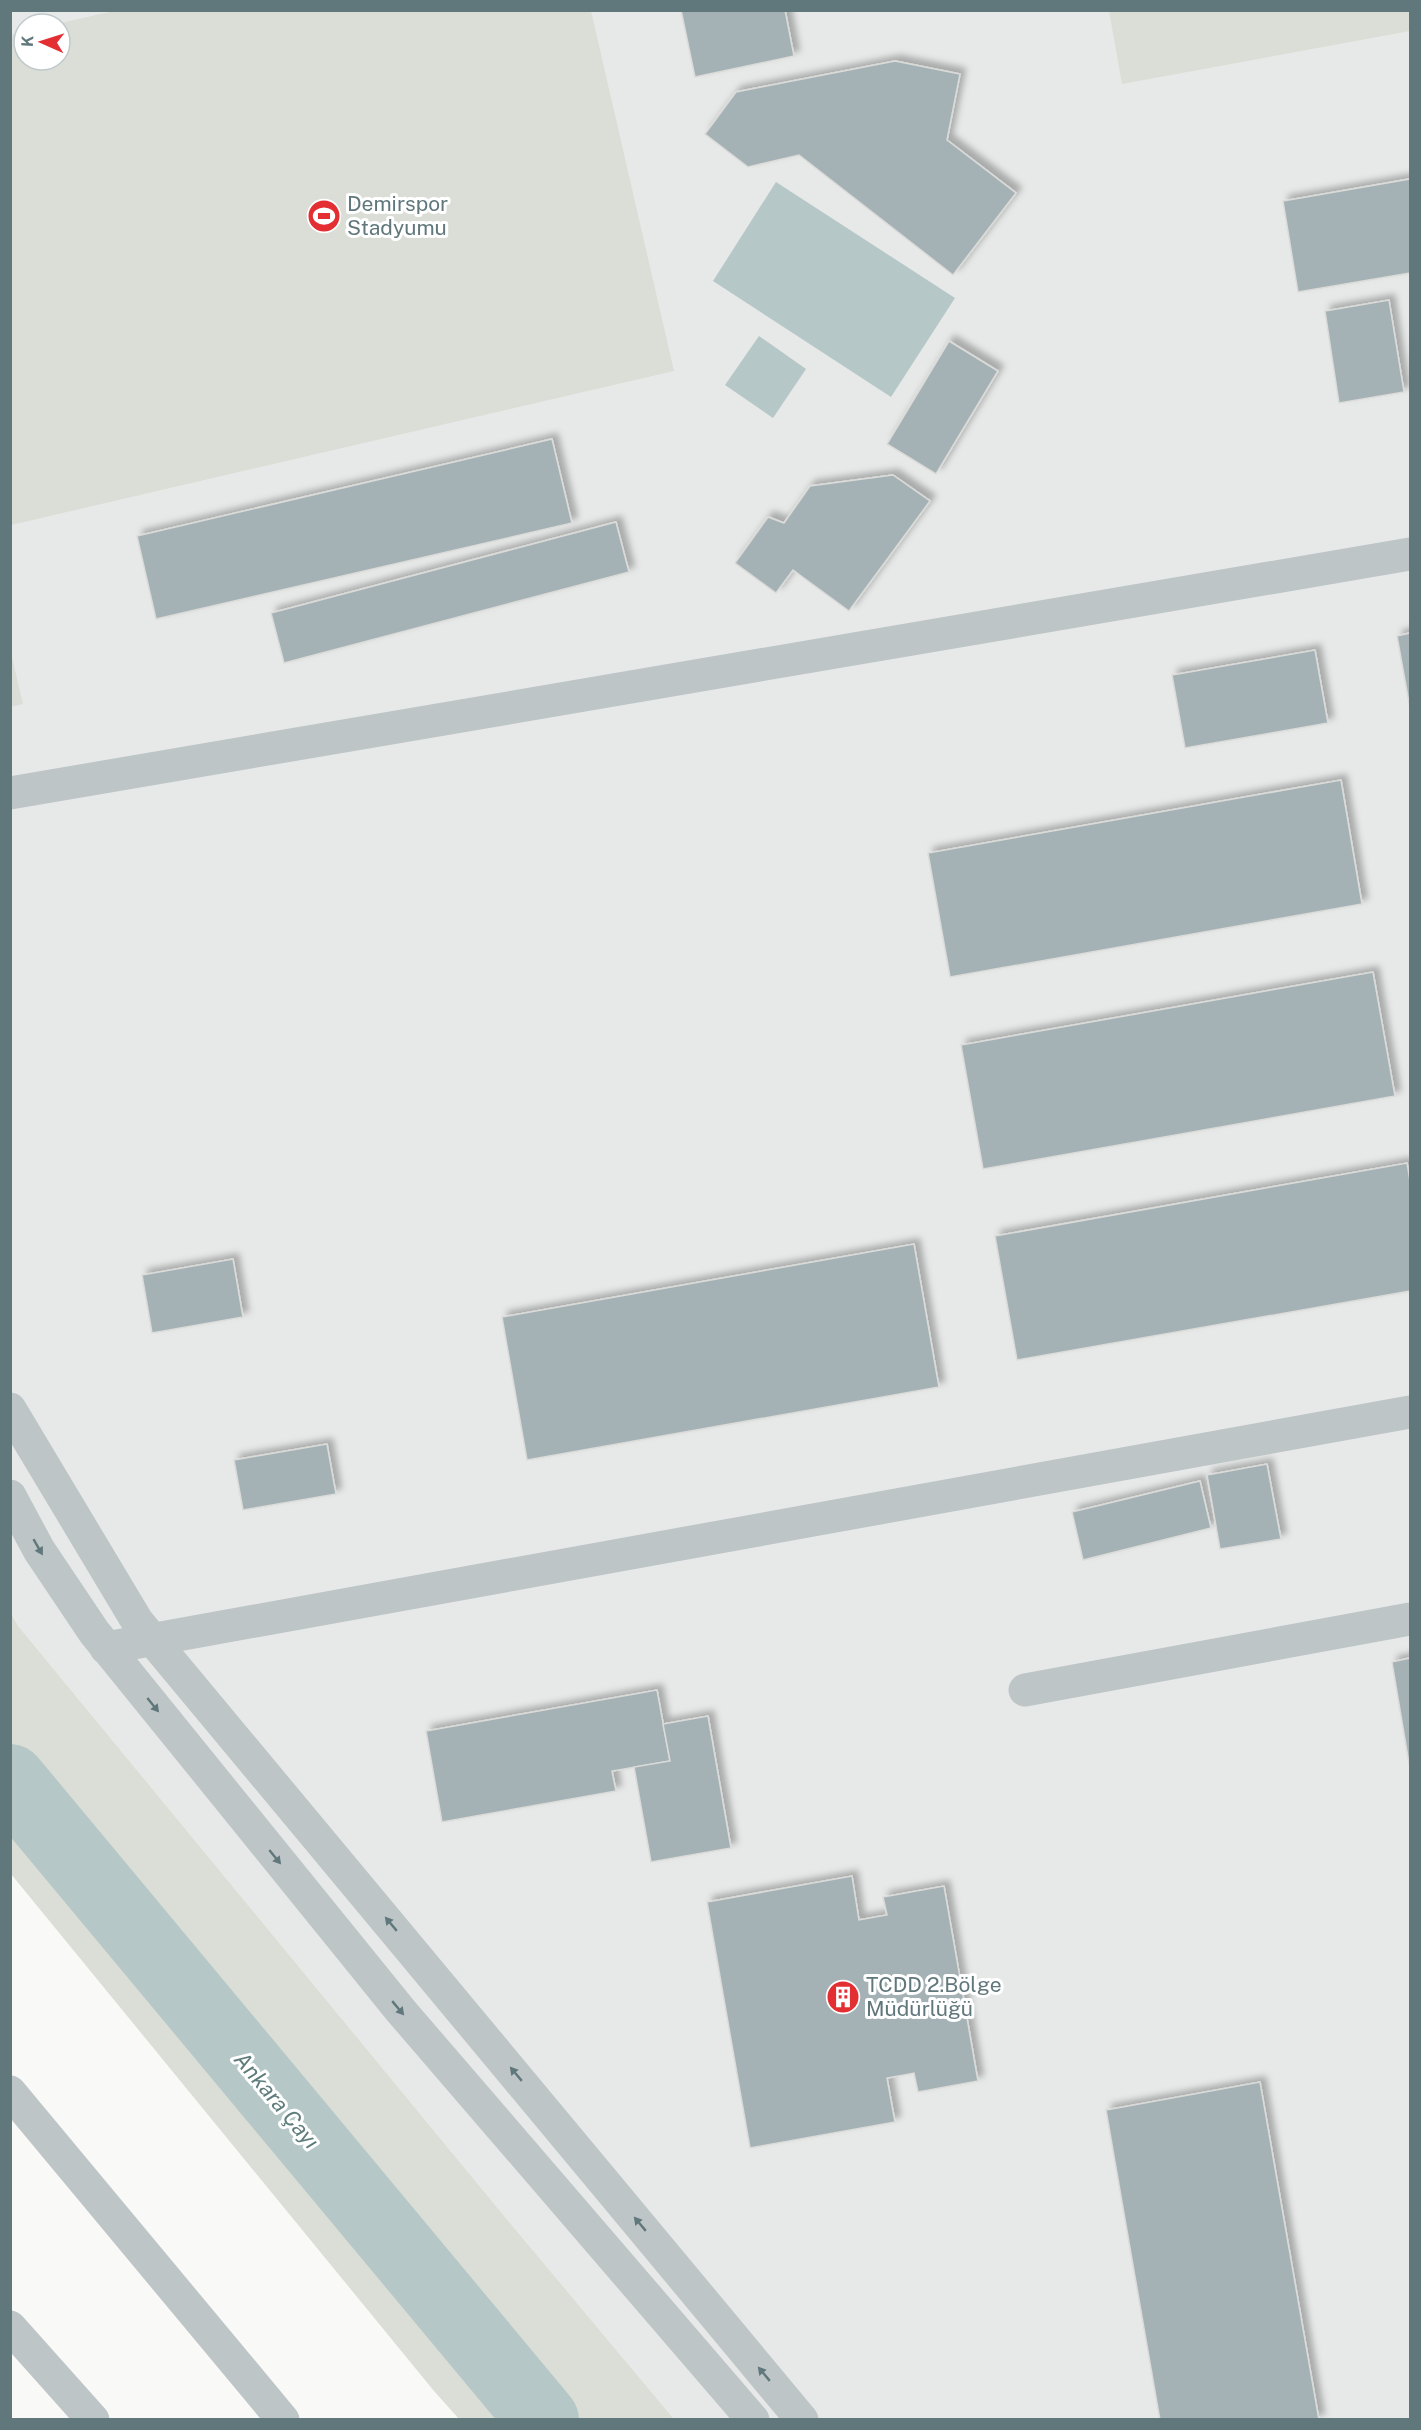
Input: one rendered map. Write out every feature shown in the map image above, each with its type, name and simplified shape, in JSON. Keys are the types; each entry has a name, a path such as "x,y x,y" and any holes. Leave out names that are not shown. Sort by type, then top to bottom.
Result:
{"street":[{"path":"10,793 1410,554"},
{"path":"10,1408 137,1621 802,2420"},
{"path":"106,1648 1410,1412"},
{"path":"10,1496 39,1550 106,1648 401,2011 753,2420"},
{"path":"1025,1690 1410,1619"},
{"path":"10,2092 283,2420"},
{"path":"10,2327 93,2420"}],"shaded area":[{"path":"11,11 1410,11 1410,2419 674,2419 19,1627 11,1612"},
{"name":"Demirspor Stadyumu","path":"114,11 591,11 674,371 11,525 11,35 12,72 72,72 72,20"},
{"path":"1109,11 1410,11 1410,31 1122,84"},
{"path":"776,182 955,298 891,397 713,281"},
{"path":"759,336 806,369 773,418 725,385"},
{"path":"10,649 23,704 11,707 10,707"},
{"path":"11,1613 19,1627 674,2419 459,2419 434,2391 11,1874"}],"building":[{"path":"681,10 785,10 794,56 695,77"},
{"path":"895,61 960,74 947,140 1016,193 953,275 799,155 748,167 705,134 736,92"},
{"path":"1410,179 1410,273 1298,292 1283,201"},
{"path":"1389,300 1404,392 1339,403 1325,311"},
{"path":"949,341 998,371 936,474 887,444"},
{"path":"552,439 572,523 156,619 137,536"},
{"path":"893,475 930,501 849,611 793,570 776,593 735,563 768,517 784,523 810,486"},
{"path":"616,522 629,572 284,663 271,613"},
{"path":"1410,633 1410,708 1397,636"},
{"path":"1315,650 1328,723 1185,748 1172,675"},
{"path":"1341,780 1362,904 950,977 928,853"},
{"path":"1373,972 1395,1096 983,1169 961,1045"},
{"path":"1407,1163 1410,1181 1410,1291 1017,1360 995,1236"},
{"path":"914,1244 939,1387 527,1460 502,1317"},
{"path":"233,1259 243,1317 152,1333 142,1275"},
{"path":"327,1444 336,1494 243,1510 234,1460"},
{"path":"1267,1464 1281,1539 1220,1549 1207,1475"},
{"path":"1200,1481 1211,1528 1083,1560 1072,1512"},
{"path":"1410,1658 1410,1769 1392,1662"},
{"path":"657,1690 670,1761 612,1771 616,1791 442,1822 426,1731"},
{"path":"708,1716 731,1848 651,1862 634,1767 670,1761 663,1724"},
{"name":"TCDD 2.Bölge Müdürlüğü","path":"852,1876 859,1920 887,1915 883,1897 944,1886 978,2081 918,2092 914,2073 887,2078 895,2122 750,2148 707,1902"},
{"path":"1260,2082 1319,2420 1160,2420 1106,2110"}],"waterway":[{"name":"Ankara Çayı","path":"10,1780 543,2420"}],"place":[{"name":"Demirspor Stadyumu","path":"324,216"},
{"name":"TCDD 2.Bölge Müdürlüğü","path":"843,1997"}]}
